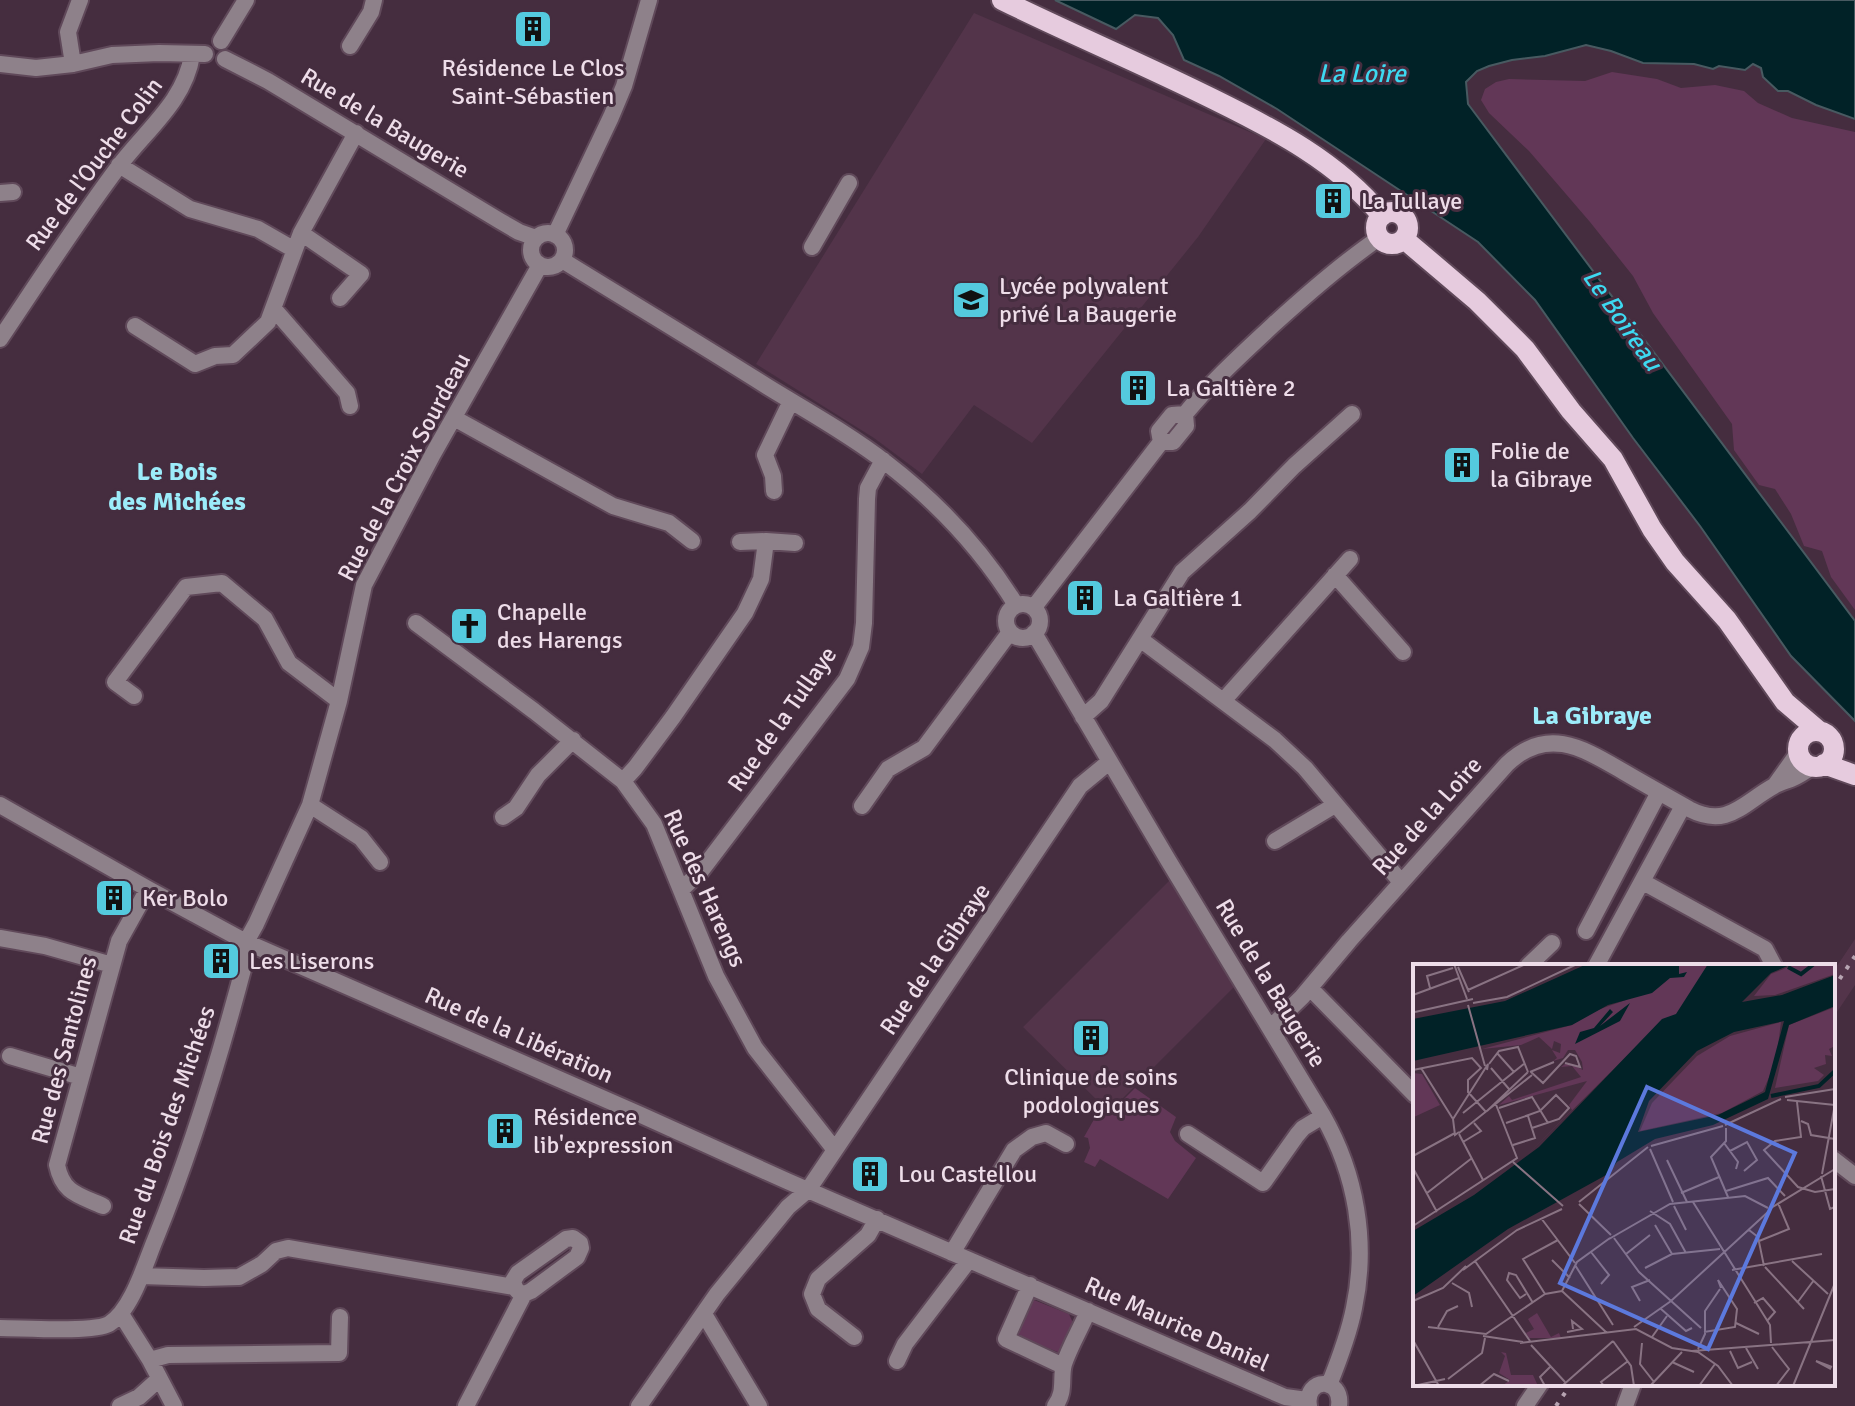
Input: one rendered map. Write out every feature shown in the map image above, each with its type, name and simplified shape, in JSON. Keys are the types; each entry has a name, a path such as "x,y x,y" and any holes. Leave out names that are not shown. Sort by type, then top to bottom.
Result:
{"main road":[{"path":"1002,0 1254,119 1344,178 1382,216"},
{"path":"1395,213 1405,219 1408,227 1399,243 1391,244 1379,238 1377,226 1382,216 1395,213"},
{"path":"1404,239 1477,301 1525,349 1571,411 1613,459 1664,547 1727,620 1815,750 1855,775"},
{"path":"1815,750 1855,768"}],"street":[{"path":"73,64 68,32 80,0"},
{"path":"221,41 246,0"},
{"path":"350,46 371,12 374,0"},
{"path":"555,235 624,86 649,0"},
{"path":"0,64 36,68 112,55 199,55 210,42 221,41"},
{"path":"221,41 227,49 225,59"},
{"name":"Rue de la Baugerie","path":"199,55 216,63 225,59 268,81 534,242"},
{"name":"Rue de l'Ouche Colin","path":"0,339 119,165 180,93 199,55"},
{"path":"135,326 195,364 215,356 233,355 268,322 297,241 356,133"},
{"path":"119,165 190,209 297,241 361,274 340,298"},
{"path":"812,247 849,183"},
{"path":"547,233 555,235 565,248 562,260 549,267 540,265 531,252 534,242 547,233"},
{"path":"1034,607 1161,442 1173,442 1186,426 1185,414 1218,375 1325,278 1379,238"},
{"path":"562,260 883,460 961,532 1016,605"},
{"name":"Rue de la Croix Sourdeau","path":"246,942 310,805 339,701 364,585 540,265"},
{"path":"274,309 347,393 350,406"},
{"path":"774,491 773,476 765,455 791,401"},
{"path":"1083,717 1101,701 1182,572 1352,414"},
{"path":"454,418 613,506 669,523 692,541"},
{"name":"Rue de la Tullaye","path":"681,890 701,871 847,679 861,647 864,623 868,488 883,460"},
{"path":"623,781 673,717 745,613 761,579 766,541"},
{"path":"740,542 795,543"},
{"path":"1223,701 1350,559"},
{"path":"1335,575 1403,652"},
{"path":"134,696 115,682 186,587 222,583 265,619 289,663 339,701"},
{"path":"1025,603 1034,607 1040,620 1034,633 1021,638 1010,632 1006,625 1009,610 1025,603"},
{"name":"Rue des Harengs","path":"416,623 623,781 654,824 716,976 755,1048 835,1150"},
{"path":"862,806 888,769 924,748 1010,632"},
{"name":"Rue de la Baugerie","path":"1034,633 1334,1135 1351,1182 1360,1232 1360,1258 1354,1308 1329,1385"},
{"path":"1140,639 1275,740 1305,768 1401,882"},
{"path":"503,817 516,808 538,775 573,740"},
{"name":"Rue de la Loire","path":"1270,1028 1310,988 1515,755 1534,746 1555,743 1579,748 1699,814 1723,816 1737,811 1775,785 1815,750"},
{"name":"Rue de la Gibraye","path":"639,1406 717,1294 788,1207 808,1190 1080,786 1109,762"},
{"path":"1586,931 1659,792"},
{"name":"Rue de la Libération","path":"0,805 246,942 1030,1285"},
{"path":"310,805 361,838 380,862"},
{"path":"1275,841 1335,805"},
{"path":"1597,964 1683,806"},
{"path":"1643,882 1765,949 1773,964"},
{"name":"Rue des Santolines","path":"103,1206 69,1190 60,1180 57,1165 119,941 148,889"},
{"path":"0,938 45,946 112,965"},
{"name":"Rue du Bois des Michées","path":"121,1314 141,1276 206,1103 245,962 246,942"},
{"path":"1530,964 1552,943"},
{"path":"1310,988 1413,1093"},
{"path":"10,1056 81,1077"},
{"path":"1188,1134 1263,1183 1303,1128 1323,1116"},
{"path":"952,1253 1014,1150 1032,1137 1046,1133 1066,1144"},
{"path":"1835,1161 1855,1176"},
{"path":"854,1337 818,1309 812,1294 818,1279 868,1235 877,1219"},
{"name":"Rue du Bois des Michées","path":"141,1276 239,1277 262,1264 276,1251 288,1248 519,1290 466,1406"},
{"path":"897,1361 905,1344 969,1260"},
{"path":"1030,1285 1006,1339 1063,1366"},
{"name":"Rue Maurice Daniel","path":"1030,1285 1285,1397 1308,1403"},
{"path":"1055,1406 1063,1383 1063,1366 1088,1311"},
{"path":"0,1328 89,1329 104,1326 121,1314 174,1406"},
{"path":"704,1314 759,1406"},
{"path":"150,1360 168,1355 339,1353 340,1317"},
{"path":"120,1406 139,1397 159,1379"},
{"path":"1308,1403 1309,1393 1321,1384 1329,1385 1338,1393 1339,1406"},
{"path":"1525,1406 1539,1386"},
{"path":"1625,1406 1632,1386"}],"shaded area":[{"name":"Lycée polyvalent privé La Baugerie","path":"974,13 1266,139 1198,237 1032,443 974,405 922,474 874,438 756,364"},
{"path":"1612,72 1657,79 1681,88 1715,85 1744,91 1758,103 1792,118 1855,132 1855,610 1831,577 1822,551 1804,546 1791,514 1775,489 1759,485 1734,450 1732,424 1653,313 1633,276 1529,151 1489,113 1481,100 1485,89 1509,79 1585,81"},
{"path":"1170,880 1234,987 1109,1112 1023,1027"},
{"path":"1855,939 1855,985 1835,1015 1835,969"},
{"path":"1135,1088 1176,1117 1170,1132 1175,1141 1196,1158 1168,1199 1100,1159 1095,1167 1084,1162 1090,1148 1088,1138 1084,1137 1101,1107 1110,1113"},
{"path":"1034,1300 1069,1314 1073,1323 1060,1353 1016,1333 1029,1303"}],"water":[{"path":"1055,0 1855,0 1855,119 1788,91 1778,91 1763,77 1761,68 1753,64 1745,70 1719,66 1713,69 1694,64 1643,63 1586,45 1489,66 1477,71 1466,82 1468,104 1855,621 1855,721 1791,656 1535,300 1478,242 1277,109 1184,60 1173,35 1158,18 1135,15 1116,29"}],"railway":[{"path":"1835,986 1855,956"},
{"path":"1556,1406 1570,1386"}],"place":[{"name":"Résidence Le Clos Saint-Sébastien","path":"533,29"},
{"name":"La Tullaye","path":"1333,201"},
{"name":"Lycée polyvalent privé La Baugerie","path":"971,300"},
{"name":"La Galtière 2","path":"1138,388"},
{"name":"Folie de la Gibraye","path":"1462,465"},
{"name":"La Galtière 1","path":"1085,598"},
{"name":"Chapelle des Harengs","path":"469,626"},
{"name":"Ker Bolo","path":"114,898"},
{"name":"Les Liserons","path":"221,961"},
{"name":"Clinique de soins podologiques","path":"1091,1038"},
{"name":"Résidence lib'expression","path":"505,1131"},
{"name":"Lou Castellou","path":"870,1174"}],"district":[{"name":"Le Bois des Michées","path":"177,487"},
{"name":"La Gibraye","path":"1592,716"}],"water label":[{"name":"La Loire","path":"1362,74"},
{"name":"Le Boireau","path":"1622,320"}]}
